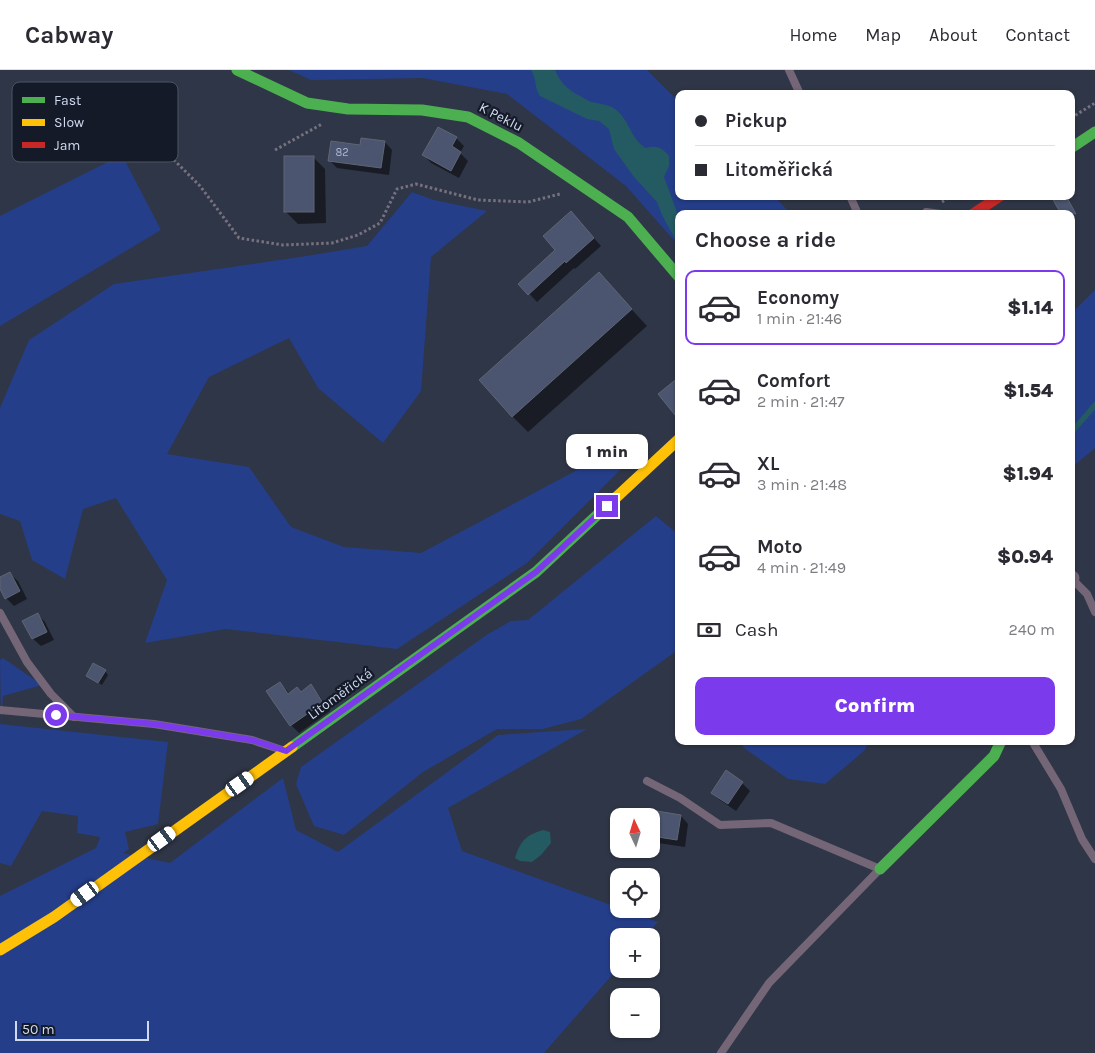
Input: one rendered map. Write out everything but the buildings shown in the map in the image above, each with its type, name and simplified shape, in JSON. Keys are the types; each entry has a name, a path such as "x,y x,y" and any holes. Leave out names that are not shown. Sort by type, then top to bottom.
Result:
{"street":[{"name":"K Peklu","path":"237,70 307,103 348,109 422,110 468,117 520,143 628,216 675,272"},
{"path":"1075,145 1095,132"},
{"path":"979,210 994,200"},
{"name":"Litoměřická","path":"0,950 54,916 536,572 675,443"},
{"path":"880,869 994,756 998,745"}],"lane":[{"path":"789,70 798,90"},
{"path":"1075,581 1086,594 1095,612"},
{"path":"0,613 27,662 52,694 74,716"},
{"path":"0,710 154,724 252,740 286,751"},
{"path":"1034,745 1061,789 1082,839 1095,859"},
{"path":"647,781 680,798 720,825 771,823 880,869 769,983 721,1053"}],"path":[{"path":"1075,115 1095,102"},
{"path":"275,150 324,122"},
{"path":"176,162 200,186 239,238 283,245 332,244 358,235 380,223 397,189 416,184 478,200 528,202 585,187"}],"shaded area":[{"path":"289,70 647,70 675,98 675,200 778,200 787,210 675,210 675,241 626,186 507,94 423,78 311,80"},
{"path":"531,70 555,70 562,82 574,93 590,101 606,105 620,113 633,135 646,148 659,148 669,156 669,166 664,177 676,210 675,239 657,202 634,177 614,149 609,129 599,121 587,119 540,96"},
{"path":"108,162 126,162 161,230 0,326 0,216"},
{"path":"412,192 434,200 487,211 431,257 421,391 383,443 318,388 289,338 209,377 167,454 249,467 291,527 344,547 421,553 598,459 634,456 527,563 397,649 226,629 145,643 167,580 116,498 83,509 65,579 32,560 20,521 0,514 0,408 29,340 114,284 367,246"},
{"path":"1095,290 1095,448 1075,465 1075,310"},
{"path":"656,516 675,532 675,652 581,719 543,729 497,729 423,772 344,835 314,826 296,784 301,767 488,634 511,621 528,620"},
{"path":"3,658 42,685 3,696 1,723 0,660"},
{"path":"0,724 168,742 158,824 125,832 129,849 123,853 170,863 283,778 296,830 338,852 498,735 587,729 448,808 462,851 610,905 610,918 647,918 658,922 652,928 610,928 610,977 544,1053 0,1053 0,896 96,848 100,837 77,833 78,816 42,811 11,866 0,863"},
{"path":"742,745 868,745 864,751 825,784 788,779"},
{"path":"543,830 550,832 551,843 541,855 532,862 520,861 515,858 524,839"}],"waterway":[{"path":"1075,428 1095,405"}],"traffic: fast":[{"path":"237,70 307,103 348,109 422,110 468,117 519,143 628,217 675,272"},
{"path":"1075,145 1095,132"},
{"path":"292,747 536,572 608,505"},
{"path":"880,869 994,756 999,745"}],"traffic: slow":[{"path":"608,505 675,443"},
{"path":"0,950 54,917 292,747"}],"traffic: jam":[{"path":"979,210 994,200"}],"route":[{"path":"56,715 154,724 252,740 286,751 536,572 607,506"}]}
